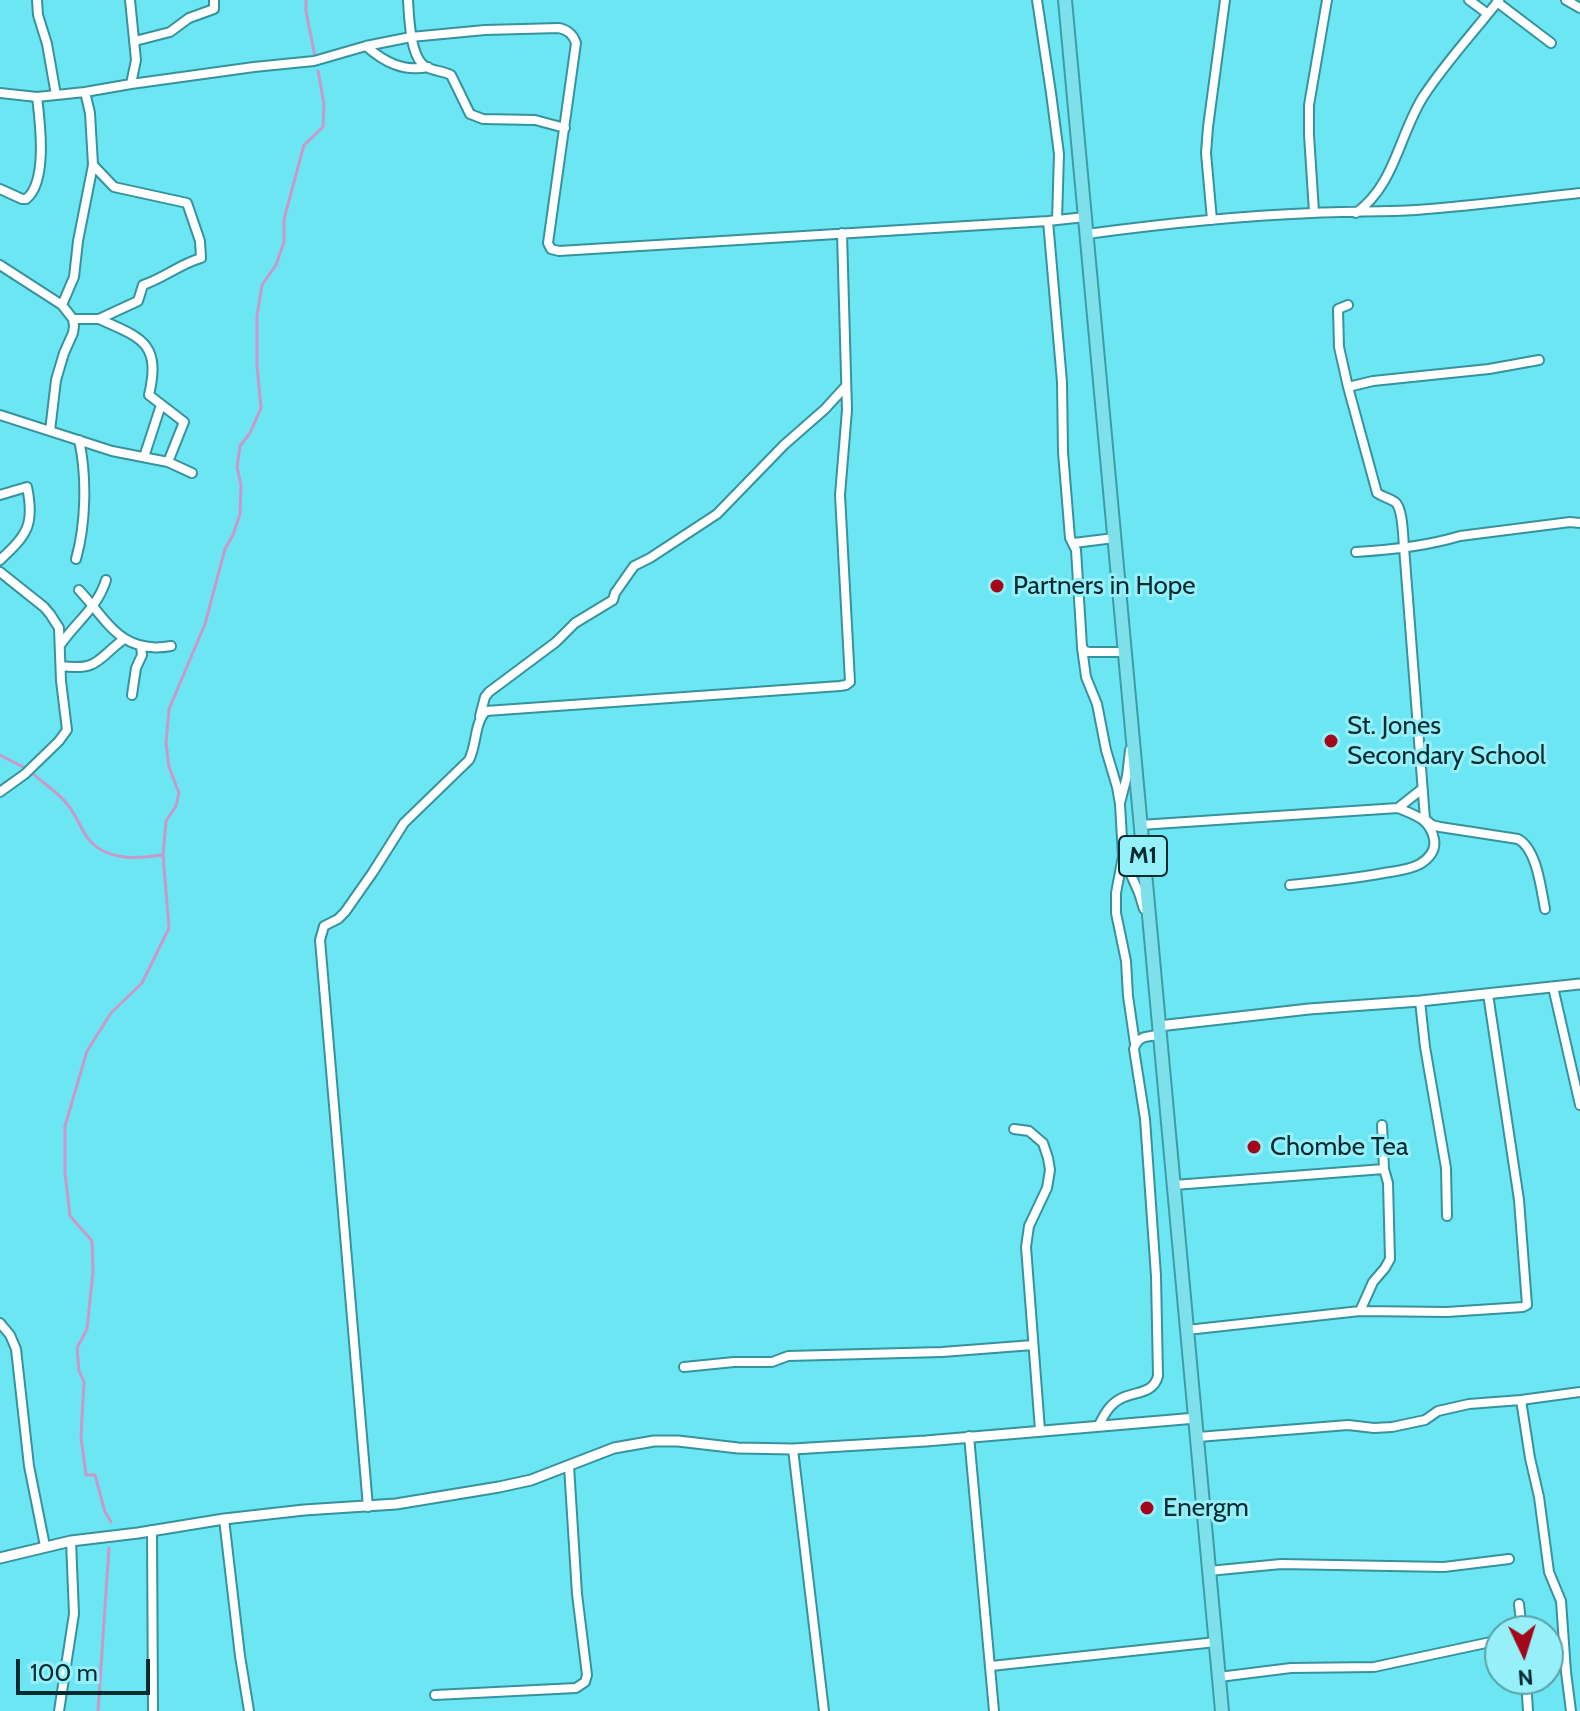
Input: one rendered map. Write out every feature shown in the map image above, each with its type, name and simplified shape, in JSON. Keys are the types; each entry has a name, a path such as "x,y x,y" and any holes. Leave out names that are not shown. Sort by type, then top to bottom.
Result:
{"highway":[{"name":"M1","path":"1065,0 1222,1711"}],"street":[{"path":"37,0 56,95"},
{"path":"130,0 136,60 131,84"},
{"path":"135,41 170,32 189,18 214,9 214,0"},
{"path":"408,0 411,37 420,62 451,75 470,114 477,118 535,120 565,128"},
{"path":"1037,0 1059,154 1053,221 1070,538 1076,550 1086,677 1097,704 1120,804 1123,856 1116,893 1116,913 1126,961 1145,1119 1156,1276 1156,1383 1152,1388 1117,1401 1099,1425"},
{"path":"1212,220 1206,153 1225,0"},
{"path":"1314,212 1309,105 1327,0"},
{"path":"1469,0 1488,14"},
{"path":"1566,0 1580,8"},
{"path":"1356,213 1384,184 1422,100 1498,1 1551,43"},
{"path":"0,93 37,97 85,92 314,61 411,37 485,30 559,28 567,30 576,43 548,243 551,249 559,251 1085,217"},
{"path":"366,46 398,67 428,67"},
{"path":"62,305 74,277 93,165 90,113 85,92"},
{"path":"0,189 22,199 32,194 40,162 41,126 37,97"},
{"path":"73,319 99,319 138,301 143,285 201,258 200,241 187,203 114,187 93,165"},
{"path":"1087,234 1160,224 1493,203 1580,193"},
{"path":"480,717 486,711 840,686 850,682 840,495 847,410 842,233"},
{"path":"0,265 62,305 73,319 73,333 56,380 50,431"},
{"path":"1290,885 1353,879 1407,869 1428,859 1433,852 1433,834 1425,819 1422,789 1400,508 1377,493 1348,387 1339,347 1338,309 1348,305"},
{"path":"99,319 127,332 147,348 153,358 149,395 184,422 168,462"},
{"path":"1348,387 1373,381 1489,369 1539,360"},
{"path":"368,1507 321,932 324,926 345,912 404,823 469,760 485,697 489,692 556,642 575,623 613,600 634,566 717,514 846,386"},
{"path":"144,457 161,405"},
{"path":"0,415 112,451 168,462 192,473"},
{"path":"76,559 83,528 82,452 79,440"},
{"path":"0,495 27,487 31,505 25,533 0,560"},
{"path":"1356,552 1460,536 1580,523"},
{"path":"1074,543 1114,538"},
{"path":"0,572 50,614 59,628 67,730 25,774 0,792"},
{"path":"60,645 94,606 106,580"},
{"path":"79,590 115,633 124,639 141,646 171,646"},
{"path":"61,666 86,668 95,665 124,639"},
{"path":"132,695 136,668 142,655 141,646"},
{"path":"1082,647 1089,652 1124,652"},
{"path":"1120,804 1132,735"},
{"path":"1398,808 1422,789"},
{"path":"1140,825 1398,808 1432,825 1518,839 1527,844 1532,853 1545,909"},
{"path":"1123,856 1150,929"},
{"path":"1135,1044 1159,1030 1309,1009 1580,984"},
{"path":"1553,987 1580,1105"},
{"path":"1187,1330 1360,1311 1447,1312 1527,1305 1519,1200 1488,994"},
{"path":"1420,1001 1446,1168 1447,1216"},
{"path":"1360,1311 1373,1282 1390,1259 1388,1183 1384,1169 1382,1125"},
{"path":"1014,1129 1029,1131 1043,1143 1050,1170 1047,1188 1029,1226 1026,1247 1040,1430"},
{"path":"1174,1185 1384,1169"},
{"path":"0,1323 16,1349 29,1466 45,1546"},
{"path":"684,1367 772,1362 788,1356 942,1352 1033,1345"},
{"path":"1198,1437 1348,1425 1392,1427 1425,1420 1438,1411 1469,1404 1580,1392"},
{"path":"1521,1400 1549,1572 1561,1601 1571,1711"},
{"path":"0,1558 71,1541 224,1519 368,1507 499,1487 531,1480 614,1448 654,1441 793,1449 1196,1418"},
{"path":"969,1436 994,1711"},
{"path":"793,1449 824,1711"},
{"path":"435,1695 576,1688 585,1682 587,1675 577,1594 569,1466"},
{"path":"224,1519 249,1711"},
{"path":"152,1530 153,1711"},
{"path":"59,1711 74,1614 71,1541"},
{"path":"1209,1571 1281,1564 1444,1567 1509,1559"},
{"path":"1519,1604 1520,1615"},
{"path":"991,1666 1216,1642"},
{"path":"1219,1677 1291,1668 1374,1667 1484,1643"}],"waterway":[{"path":"306,0 315,57"},
{"path":"111,1522 105,1512 95,1475 86,1475 81,1437 84,1382 79,1371 77,1348 87,1329 93,1272 92,1241 70,1216 65,1172 65,1126 87,1051 111,1013 142,983 169,928 163,855 166,821 176,806 179,793 169,767 166,743 169,709 205,624 225,549 240,514 241,485 237,467 240,446 250,433 261,408 257,316 262,285 276,265 284,242 284,219 304,145 323,127 324,104 318,71"},
{"path":"0,755 27,769"},
{"path":"31,772 64,801 94,845 121,856 162,855"},
{"path":"98,1711 109,1548"}],"place":[{"name":"Partners in Hope","path":"997,586"},
{"name":"St. Jones Secondary School","path":"1331,741"},
{"name":"Chombe Tea","path":"1254,1147"},
{"name":"Energm","path":"1147,1508"}]}
